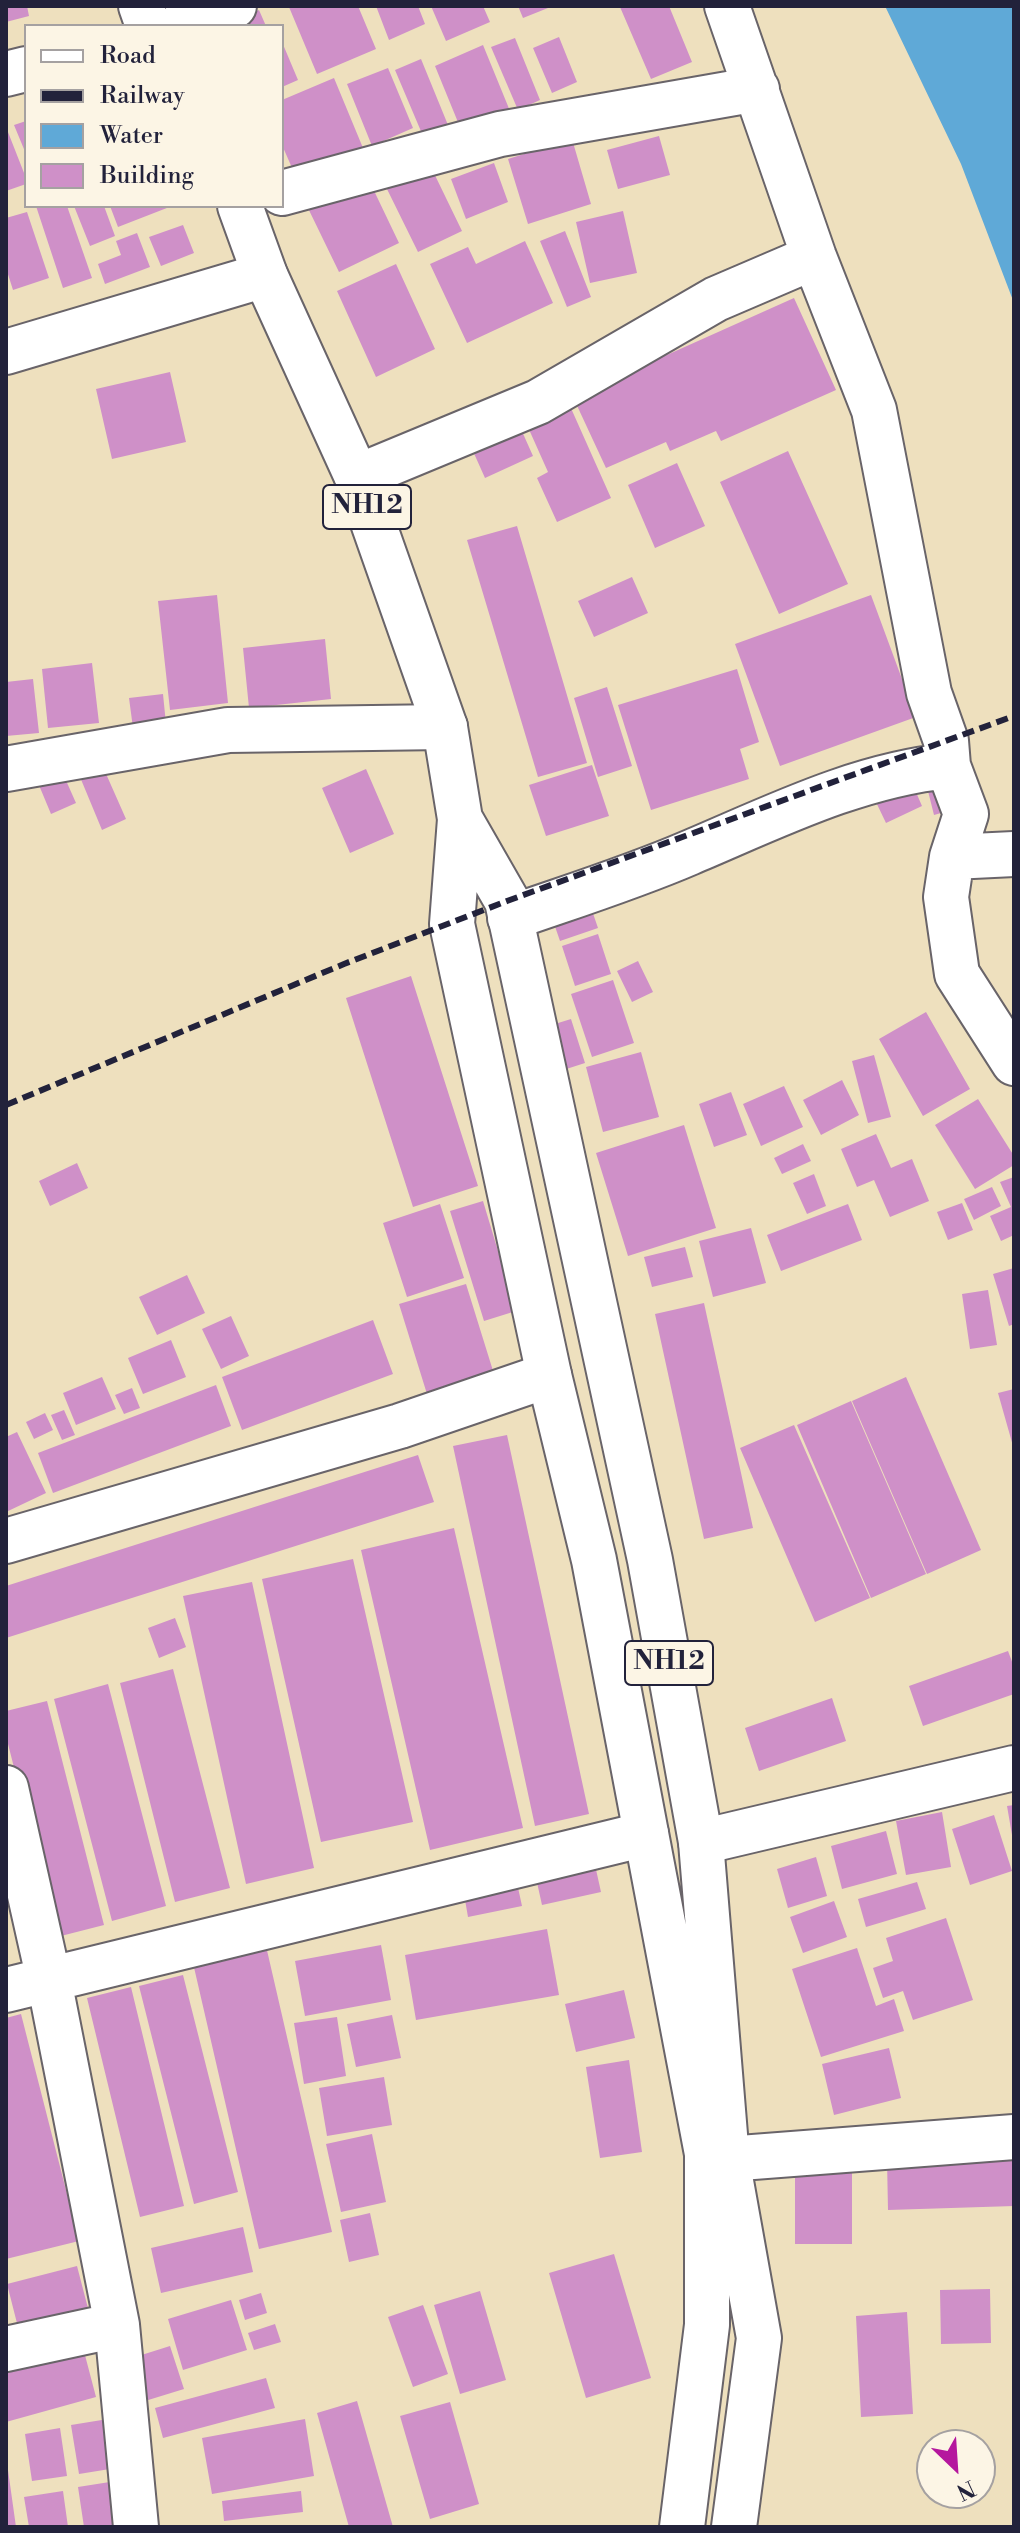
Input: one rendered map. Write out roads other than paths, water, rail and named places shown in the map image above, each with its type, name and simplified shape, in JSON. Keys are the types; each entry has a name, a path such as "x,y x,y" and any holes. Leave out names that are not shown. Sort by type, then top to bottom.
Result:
{"main road":[{"path":"184,24 234,6"},
{"path":"727,6 814,257 874,410 929,693 946,741 948,766 966,814 952,857 946,897 957,974 1014,1063"},
{"path":"284,192 500,134 757,89"},
{"name":"NH12","path":"241,208 265,275 357,477 445,727 460,819 452,924 549,1375 594,1560 707,2154 707,2325 682,2527"},
{"path":"357,477 538,402 716,299 814,257"},
{"path":"6,352 265,275"},
{"path":"6,769 228,730 445,727"},
{"path":"510,918 686,855 773,816 865,783 908,770 948,766"},
{"name":"NH12","path":"460,819 507,901 650,1560 701,1842 727,2159 759,2338 734,2527"},
{"path":"952,857 1014,854"},
{"path":"6,1541 400,1426 549,1375"},
{"path":"701,1842 1014,1768"},
{"path":"6,1788 49,1980 117,2325 136,2527"},
{"path":"6,1990 646,1834"},
{"path":"727,2159 1014,2137"},
{"path":"6,2349 117,2325"}],"water":[{"path":"885,6 1014,6 1014,303 961,164"}],"railway":[{"path":"6,1105 344,964 507,901 1014,716"}]}
